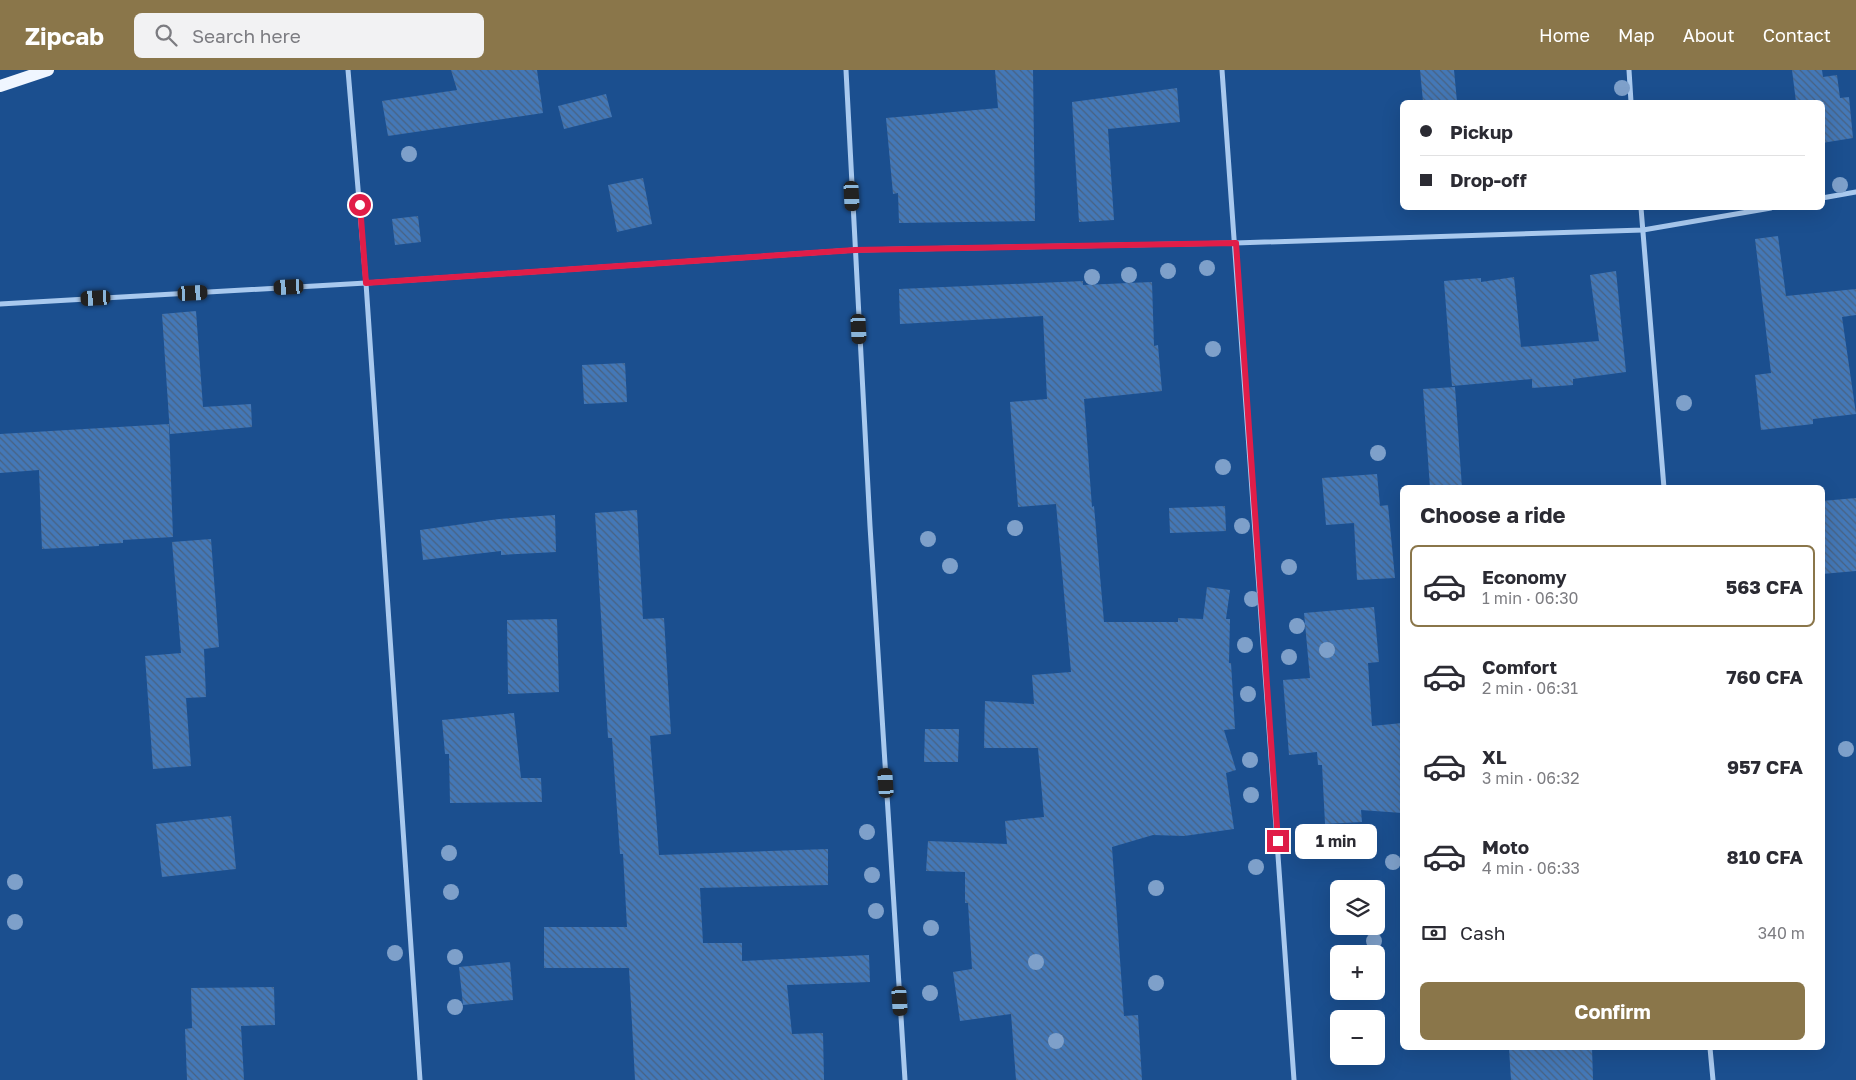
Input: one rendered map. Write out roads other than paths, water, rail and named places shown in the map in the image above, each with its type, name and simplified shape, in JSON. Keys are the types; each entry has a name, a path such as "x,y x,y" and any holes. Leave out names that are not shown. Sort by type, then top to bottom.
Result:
{"main road":[{"path":"0,86 48,70"}],"street":[{"path":"348,70 366,283 420,1080"},
{"path":"846,70 869,516 905,1080"},
{"path":"1222,70 1236,243 1294,1080"},
{"path":"1629,70 1632,100"},
{"path":"1825,197 1856,192"},
{"path":"1641,210 1664,485"},
{"path":"0,304 366,283 855,250 1236,243 1643,230 1759,210"},
{"path":"1710,1050 1713,1080"}]}
